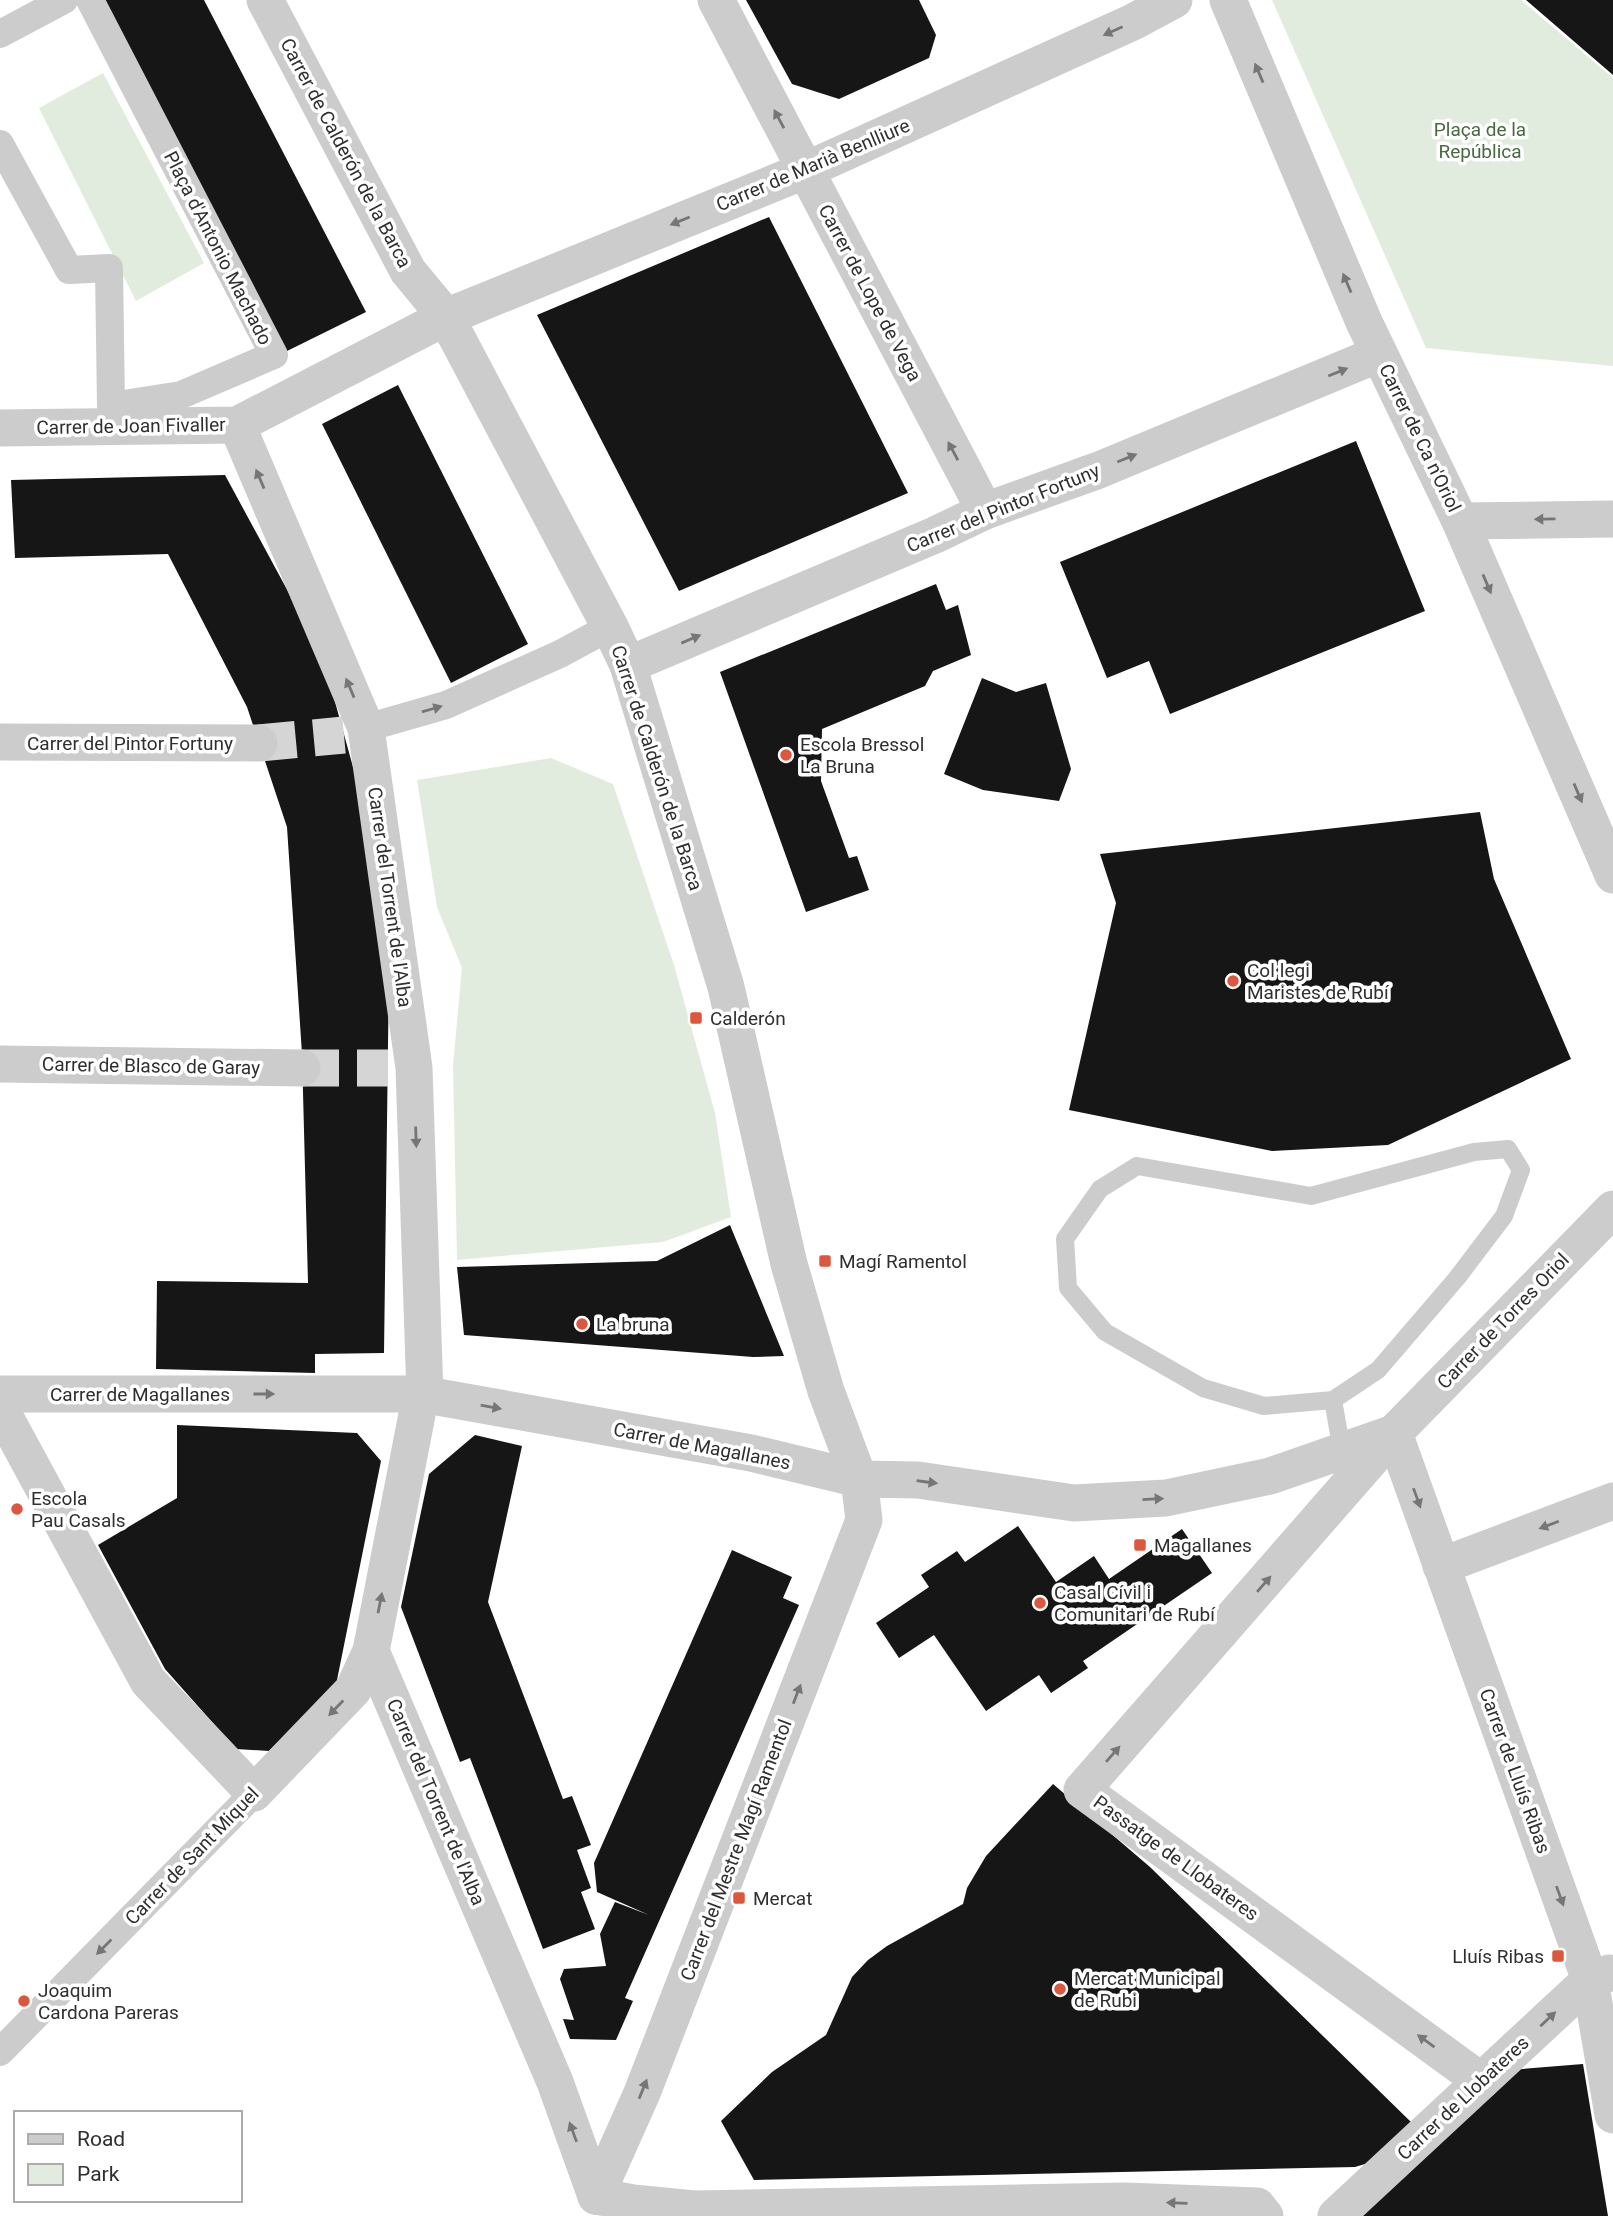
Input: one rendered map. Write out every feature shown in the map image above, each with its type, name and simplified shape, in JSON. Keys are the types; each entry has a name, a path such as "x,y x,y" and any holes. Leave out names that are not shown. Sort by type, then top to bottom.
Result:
{"street":[{"path":"0,34 64,0"},
{"name":"Plaça d'Antonio Machado","path":"0,144 69,270 109,268 111,406 181,395 274,355 90,0"},
{"name":"Carrer de Calderón de la Barca","path":"265,0 408,271 446,317 628,665 726,987 791,1272 826,1391 859,1479"},
{"name":"Carrer de Lope de Vega","path":"716,0 985,511"},
{"name":"Carrer de Marià Benlliure","path":"446,317 806,170 1133,22 1174,0"},
{"name":"Carrer de Ca n'Oriol","path":"1228,0 1379,354 1460,521 1613,875"},
{"name":"Carrer de Joan Fivaller","path":"0,428 237,425 446,317"},
{"name":"Carrer del Pintor Fortuny","path":"628,665 947,530 985,511 1099,470 1379,354"},
{"name":"Carrer del Torrent de l'Alba","path":"237,425 355,731 401,1068 423,1395 371,1651 555,2082 592,2206"},
{"path":"1460,521 1613,519"},
{"path":"355,731 446,705 560,654 610,627"},
{"name":"Carrer del Pintor Fortuny","path":"0,742 259,743"},
{"name":"Carrer de Blasco de Garay","path":"0,1064 302,1068"},
{"name":"Carrer de Torres Oriol","path":"1394,1433 1613,1209"},
{"name":"Carrer de Magallanes","path":"0,1394 423,1395 751,1453 859,1479 918,1480 1074,1503 1166,1498 1270,1476 1394,1433"},
{"path":"0,1408 148,1681 254,1793"},
{"name":"Carrer de Lluís Ribas","path":"1394,1433 1441,1566 1602,1976 1613,2115"},
{"name":"Passatge de Llobateres","path":"1394,1433 1083,1790 1482,2081"},
{"name":"Carrer del Mestre Magí Ramentol","path":"592,2206 642,2093 864,1520 859,1479"},
{"path":"1441,1566 1613,1501"},
{"name":"Carrer de Sant Miquel","path":"0,2052 237,1812 353,1690 371,1651"},
{"name":"Carrer de Llobateres","path":"1336,2216 1482,2081 1602,1976"},
{"path":"592,2206 633,2203 695,2209 1125,2201 1256,2206 1265,2216"}],"lane":[{"path":"1508,1149 1521,1170 1504,1216 1457,1278 1378,1370 1333,1400 1264,1406 1203,1388 1105,1332 1068,1288 1065,1239 1100,1189 1137,1166 1311,1195 1474,1152 1508,1149"},
{"path":"1333,1400 1342,1451"}],"green space":[{"name":"Plaça de la República","path":"1272,0 1521,0 1613,78 1613,366 1426,348"},
{"path":"103,73 204,263 136,301 39,108"},
{"path":"551,758 613,784 674,965 715,1113 731,1217 663,1242 457,1260 453,1065 462,968 437,907 417,780"}],"building":[{"path":"98,0 204,0 366,312 283,353"},
{"path":"746,0 919,0 936,35 929,58 839,99 792,84"},
{"path":"1526,0 1613,0 1613,75"},
{"path":"769,217 908,493 679,591 537,315"},
{"path":"398,385 528,644 451,683 322,424"},
{"path":"1356,441 1425,611 1170,714 1149,661 1107,678 1060,562"},
{"path":"225,475 310,632 329,680 361,796 389,968 384,1353 315,1354 315,1373 156,1369 157,1281 308,1283 302,1054 287,827 247,707 168,554 15,558 11,480"},
{"name":"Escola Bressol La Bruna","path":"936,584 946,610 958,605 971,655 933,671 925,686 822,729 821,781 849,858 857,856 869,890 806,912 720,672"},
{"path":"982,678 1016,692 1046,683 1071,769 1059,801 983,790 944,774"},
{"path":"1480,812 1494,879 1571,1059 1388,1145 1272,1151 1069,1110 1116,903 1100,854"},
{"path":"730,1225 784,1356 753,1357 464,1335 457,1267 657,1261"},
{"path":"177,1425 357,1433 381,1461 336,1685 269,1751 236,1749 165,1669 98,1545 177,1498"},
{"path":"475,1435 522,1446 488,1602 563,1799 572,1796 591,1845 577,1850 591,1888 581,1892 595,1929 543,1949 470,1758 460,1762 401,1607 429,1474"},
{"path":"1018,1526 1056,1582 1094,1556 1109,1579 1182,1529 1212,1573 1083,1661 1088,1668 1051,1693 1039,1675 986,1711 934,1635 899,1658 876,1623 929,1587 921,1575 957,1551 965,1562"},
{"path":"732,1550 792,1577 783,1598 799,1605 625,1998 633,2001 616,2040 570,2039 563,2019 574,2020 560,1979 564,1969 606,1966 600,1934 615,1902 649,1915 597,1892 594,1863"},
{"name":"Mercat Municipal de Rubi","path":"1053,1784 1150,1867 1411,2122 1375,2161 1355,2167 754,2180 721,2121 772,2072 826,2035 852,1977 868,1960 887,1946 963,1904 967,1888 986,1856"},
{"path":"1583,2064 1608,2216 1356,2216 1510,2070"}],"tunnel":[{"path":"259,743 344,735"},
{"path":"302,1068 388,1068"}],"place":[{"name":"Escola Bressol La Bruna","path":"786,755"},
{"name":"Col·legi Maristes de Rubí","path":"1233,981"},
{"name":"Calderón","path":"696,1018"},
{"name":"Magí Ramentol","path":"825,1261"},
{"name":"La bruna","path":"582,1324"},
{"name":"Escola Pau Casals","path":"17,1509"},
{"name":"Magallanes","path":"1140,1545"},
{"name":"Casal Cívil i Comunitari de Rubí","path":"1040,1603"},
{"name":"Mercat","path":"739,1898"},
{"name":"Lluís Ribas","path":"1558,1956"},
{"name":"Mercat Municipal de Rubi","path":"1060,1989"},
{"name":"Joaquim Cardona Pareras","path":"24,2001"}]}
